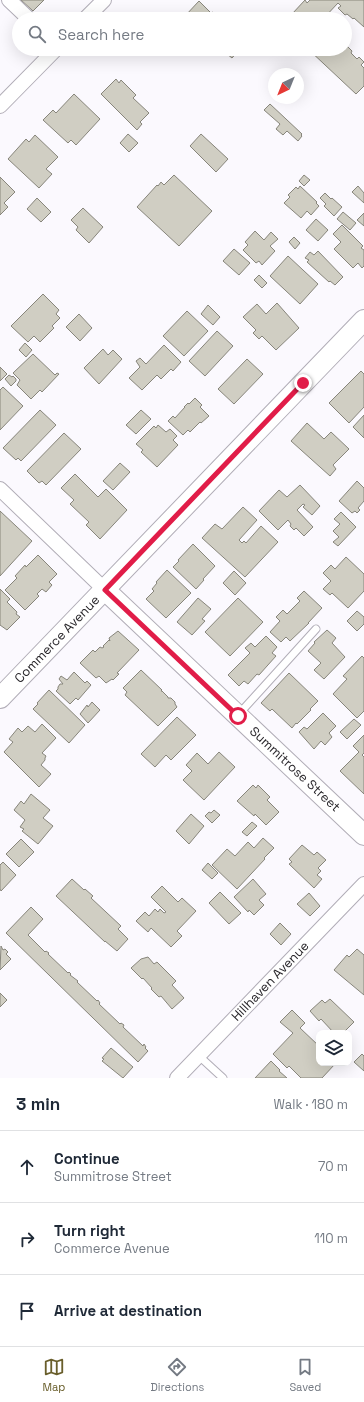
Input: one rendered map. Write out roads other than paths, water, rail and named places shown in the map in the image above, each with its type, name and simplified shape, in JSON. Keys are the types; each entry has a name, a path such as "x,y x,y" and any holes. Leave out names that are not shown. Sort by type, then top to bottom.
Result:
{"street":[{"path":"9,0 22,12"},
{"path":"92,12 104,0"},
{"path":"0,106 49,56"},
{"name":"Commerce Avenue","path":"0,698 364,320"},
{"name":"Summitrose Street","path":"0,489 364,835"},
{"name":"Hillhaven Avenue","path":"177,1078 364,884"}],"lane":[{"path":"238,716 316,629"},
{"path":"199,1056 223,1078"}]}
